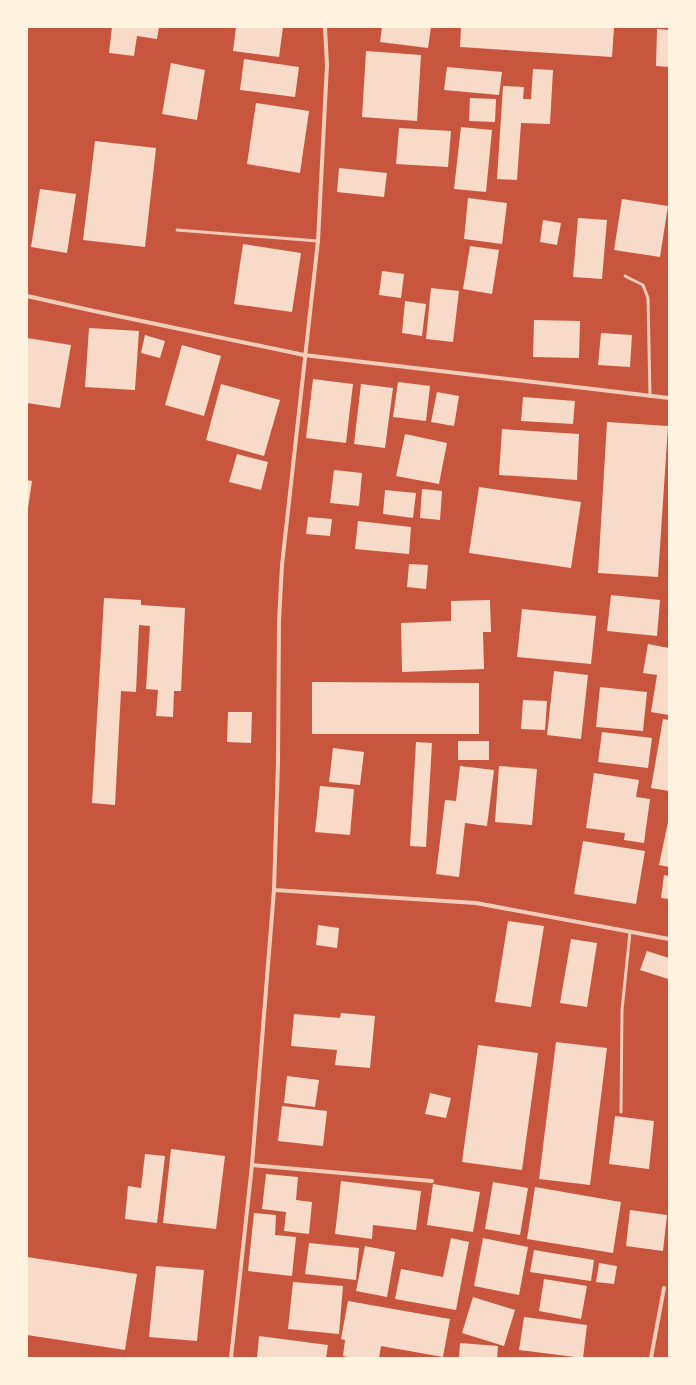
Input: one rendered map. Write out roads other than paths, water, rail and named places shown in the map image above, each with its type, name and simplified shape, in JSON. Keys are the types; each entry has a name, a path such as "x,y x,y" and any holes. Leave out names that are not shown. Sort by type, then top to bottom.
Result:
{"street":[{"path":"231,1358 252,1165 274,890 278,763 279,621 282,565 304,355 318,241 327,64 325,27"},
{"path":"27,296 304,355 669,398"},
{"path":"274,890 476,903 669,940"},
{"path":"252,1165 432,1182"},
{"path":"651,1358 664,1288"}],"lane":[{"path":"177,230 318,241"},
{"path":"625,276 643,285 648,298 650,396"},
{"path":"620,1112 622,1010 630,932"}]}
